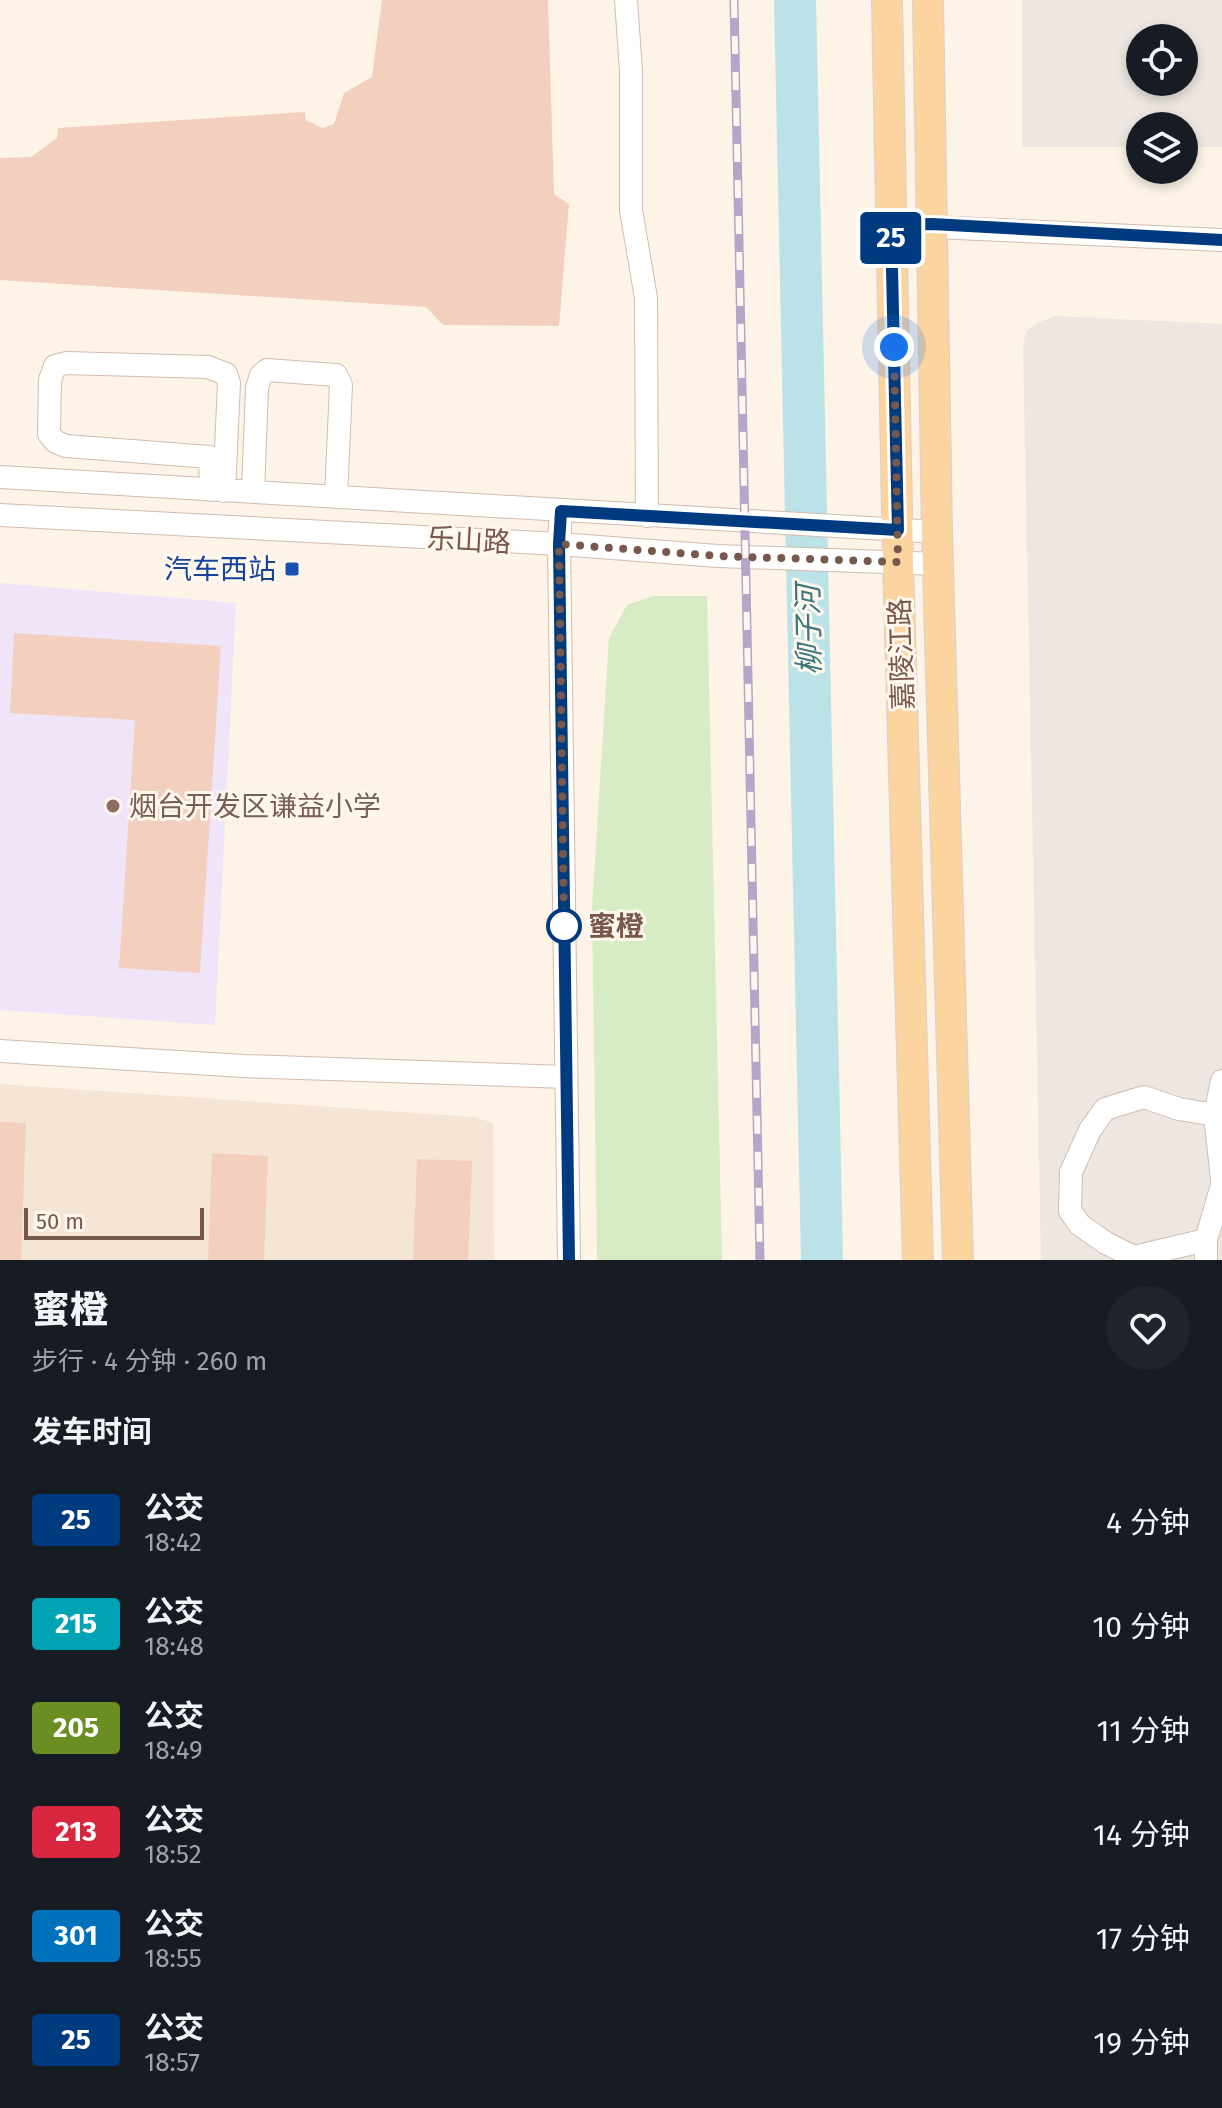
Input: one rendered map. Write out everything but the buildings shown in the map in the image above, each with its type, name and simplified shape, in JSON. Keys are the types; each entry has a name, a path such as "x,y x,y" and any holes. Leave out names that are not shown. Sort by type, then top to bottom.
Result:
{"main road":[{"name":"嘉陵江路","path":"887,0 898,562 918,1260"},
{"name":"嘉陵江路","path":"928,0 937,532 958,1260"}],"street":[{"path":"626,0 631,71 631,210 646,298 647,516"},
{"path":"891,225 932,224 1222,240"},
{"path":"66,363 208,367 226,374 229,383 217,490 210,457 66,446 56,442 49,434 50,380 55,366 66,363"},
{"path":"253,492 257,388 261,375 267,370 323,373 336,375 341,385 336,497"},
{"name":"乐山路","path":"0,477 937,532"},
{"path":"561,511 569,1260"},
{"name":"乐山路","path":"0,515 559,544 718,556 939,564"},
{"path":"0,1051 243,1066 566,1077"},
{"path":"1222,1081 1215,1115 1222,1179"},
{"path":"1215,1115 1179,1109 1144,1097 1105,1109 1083,1143 1071,1172 1070,1211 1080,1225 1134,1257 1206,1250 1222,1185"}],"shaded area":[{"path":"1022,0 1222,0 1222,147 1198,147 1198,112 1126,112 1126,147 1022,147"},
{"path":"1055,316 1222,324 1222,1260 1041,1260 1023,346 1026,332 1037,323"},
{"name":"烟台开发区谦益小学","path":"0,583 236,603 215,1025 0,1010"},
{"path":"0,1084 474,1117 493,1123 494,1260 0,1260"}],"green space":[{"path":"653,596 707,596 722,1260 597,1260 592,909 609,638 627,605"}],"waterway":[{"name":"柳子河","path":"795,0 822,1260"}],"railway":[{"path":"734,0 760,1260"}],"bus line":[{"name":"25","path":"569,1260 561,511 898,530 891,225 932,224 1222,240"}],"place":[{"name":"汽车西站","path":"292,569"},
{"name":"烟台开发区谦益小学","path":"113,806"},
{"name":"蜜橙","path":"564,926"}],"route":[{"path":"564,926 559,544 718,556 898,562 894,347"}]}
